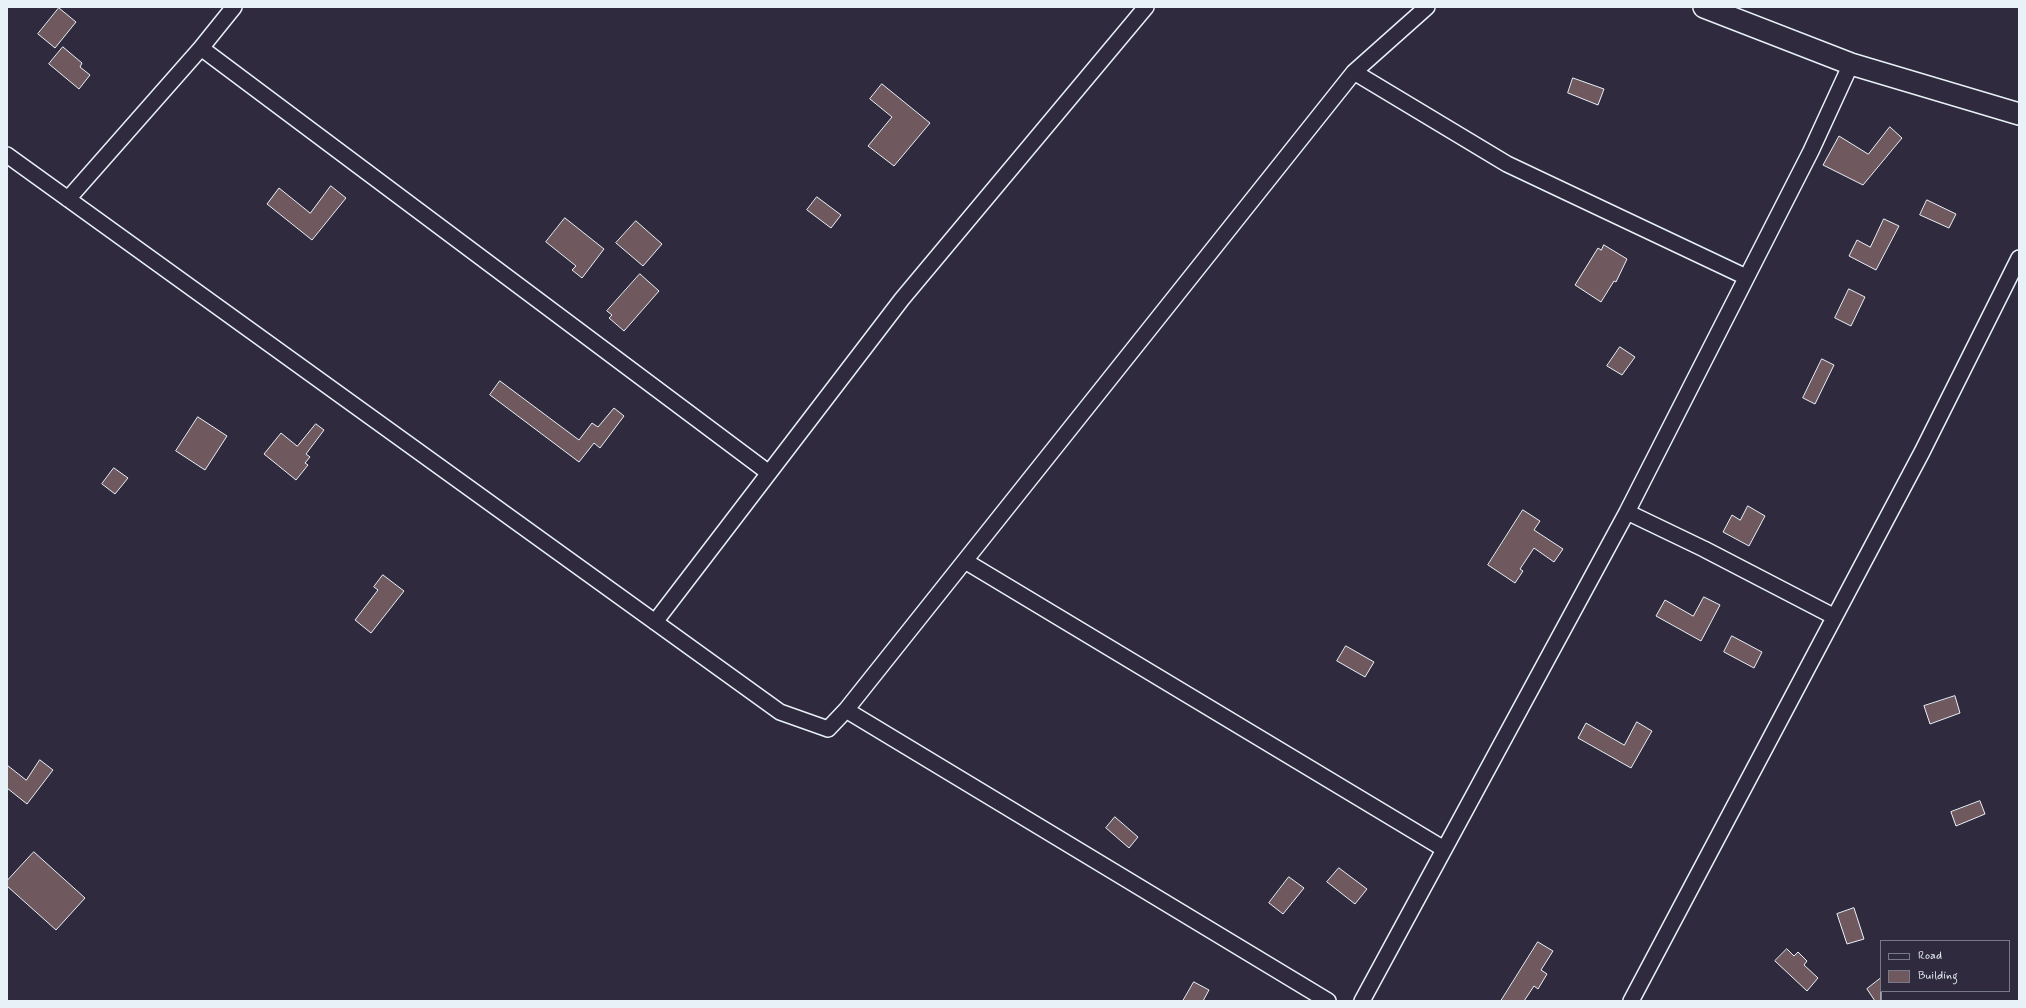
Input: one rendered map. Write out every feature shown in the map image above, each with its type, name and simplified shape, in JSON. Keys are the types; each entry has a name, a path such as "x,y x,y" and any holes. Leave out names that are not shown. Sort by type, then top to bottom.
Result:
{"street":[{"path":"68,199 201,48 234,7"},
{"path":"654,622 902,299 1146,7"},
{"path":"7,155 780,712 828,729 846,710 1354,72 1427,7"},
{"path":"1704,7 1729,11 1850,64 2019,114"},
{"path":"201,48 769,473"},
{"path":"1362,1001 1627,512 1811,151 1850,64"},
{"path":"1354,72 1506,164 1746,277"},
{"path":"1631,1001 1833,616 1922,452 2018,261"},
{"path":"1627,512 1704,549 1833,616"},
{"path":"965,561 1444,849"},
{"path":"846,710 1328,1001"}],"building":[{"path":"59,8 76,22 55,48 38,34"},
{"path":"63,47 82,63 80,67 90,75 79,89 49,64"},
{"path":"1573,78 1604,89 1598,105 1568,93"},
{"path":"882,84 930,123 894,166 868,146 892,117 870,99"},
{"path":"1890,127 1902,138 1863,185 1823,165 1839,136 1868,154"},
{"path":"331,186 346,198 312,240 267,204 279,188 310,213"},
{"path":"817,197 841,215 831,228 807,210"},
{"path":"1927,200 1956,214 1949,228 1920,215"},
{"path":"565,218 604,249 582,278 572,270 576,266 546,242"},
{"path":"1884,219 1899,226 1876,270 1849,256 1857,240 1870,247"},
{"path":"636,221 662,244 643,266 616,243"},
{"path":"1604,245 1627,259 1616,282 1614,281 1601,302 1575,285 1598,248 1601,250"},
{"path":"640,274 659,291 624,331 609,318 612,315 607,311"},
{"path":"1849,289 1865,297 1851,326 1835,318"},
{"path":"1620,347 1635,357 1622,375 1607,366"},
{"path":"1822,359 1834,365 1815,404 1803,398"},
{"path":"500,381 579,440 592,423 598,427 614,408 624,416 600,448 594,443 579,462 490,395"},
{"path":"198,417 227,436 205,470 176,451"},
{"path":"316,424 324,430 306,454 310,457 305,463 308,465 296,480 264,454 281,433 297,446"},
{"path":"114,468 128,478 115,494 102,484"},
{"path":"1748,506 1765,516 1749,546 1723,532 1732,515 1740,520"},
{"path":"1523,510 1540,521 1534,530 1563,549 1554,562 1534,548 1520,569 1523,571 1515,583 1488,565"},
{"path":"383,575 404,591 371,633 355,620 378,590 374,587"},
{"path":"1704,597 1720,605 1701,641 1656,616 1665,600 1693,616"},
{"path":"1732,636 1762,652 1754,668 1724,652"},
{"path":"1346,646 1374,662 1365,677 1337,661"},
{"path":"1955,696 1960,713 1930,724 1924,706"},
{"path":"1637,722 1652,731 1631,768 1578,738 1586,723 1624,745"},
{"path":"40,760 53,770 27,804 7,788 7,765 26,780"},
{"path":"1980,801 1985,814 1956,826 1951,812"},
{"path":"1115,817 1138,837 1129,848 1106,828"},
{"path":"34,852 85,898 56,930 7,886 7,881"},
{"path":"1339,868 1367,889 1355,904 1327,882"},
{"path":"1289,877 1304,888 1283,914 1269,903"},
{"path":"1854,908 1864,939 1847,944 1837,914"},
{"path":"1538,942 1553,951 1541,970 1547,974 1538,989 1534,986 1524,1001 1501,1001"},
{"path":"1787,949 1794,956 1798,952 1807,961 1804,965 1818,978 1807,991 1775,961"},
{"path":"1880,979 1881,1001 1875,1001 1867,989"},
{"path":"1194,982 1209,990 1203,1001 1183,1001"}]}
